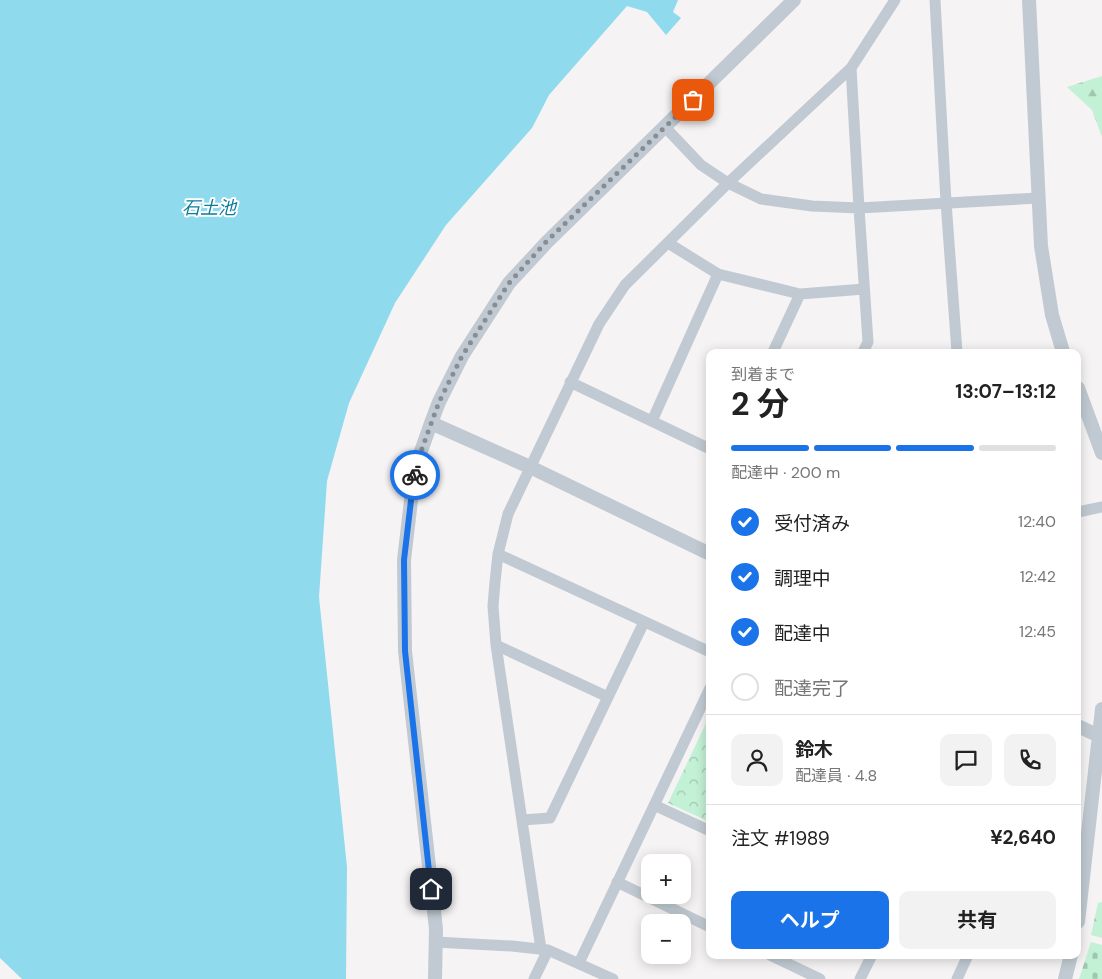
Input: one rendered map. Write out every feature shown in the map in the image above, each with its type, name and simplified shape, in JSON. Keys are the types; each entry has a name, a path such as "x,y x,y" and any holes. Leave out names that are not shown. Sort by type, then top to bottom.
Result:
{"street":[{"path":"435,979 436,929 405,651 404,601 404,560 412,492 420,454 431,423 439,402 462,356 509,283 546,242 794,0"},
{"path":"534,979 545,949 522,820 496,645 493,606 498,554 508,514 599,324 625,285 728,184 851,68 895,0"},
{"path":"934,0 957,349"},
{"path":"1029,0 1041,246 1052,315 1062,349"},
{"path":"851,68 868,342 865,349"},
{"path":"665,127 701,165 728,184 761,200 812,206 859,208 1038,198"},
{"path":"668,243 718,274 800,294 864,289"},
{"path":"652,421 718,274"},
{"path":"774,349 800,294"},
{"path":"570,382 706,447"},
{"path":"1081,396 1102,453"},
{"path":"431,423 530,467 706,552"},
{"path":"1081,511 1102,507"},
{"path":"498,554 706,650"},
{"path":"522,820 550,818 644,622"},
{"path":"496,645 608,697"},
{"path":"579,963 706,696"},
{"path":"1081,864 1083,826 1100,753 1099,736 1102,708"},
{"path":"1081,727 1099,736"},
{"path":"654,805 706,829"},
{"path":"617,882 706,924"},
{"path":"435,942 545,949 613,979"},
{"path":"778,959 820,979"},
{"path":"860,979 870,959"},
{"path":"957,979 966,959"},
{"path":"1065,979 1070,959"}],"green space":[{"path":"1102,76 1102,137 1092,110 1067,87"},
{"path":"706,723 706,820 668,803"},
{"path":"1102,902 1102,938 1091,935 1098,903"},
{"path":"1091,942 1102,945 1102,979 1079,979"}],"water":[{"name":"石土池","path":"0,0 678,0 673,12 681,18 666,35 647,12 627,6 549,95 532,128 446,225 395,303 349,403 327,481 319,597 347,867 346,979 22,979 0,958"}],"way so far":[{"path":"415,475 420,454 439,402 480,325 509,283 546,242 693,100"}],"route":[{"path":"415,475 404,560 405,651 431,889"}]}
